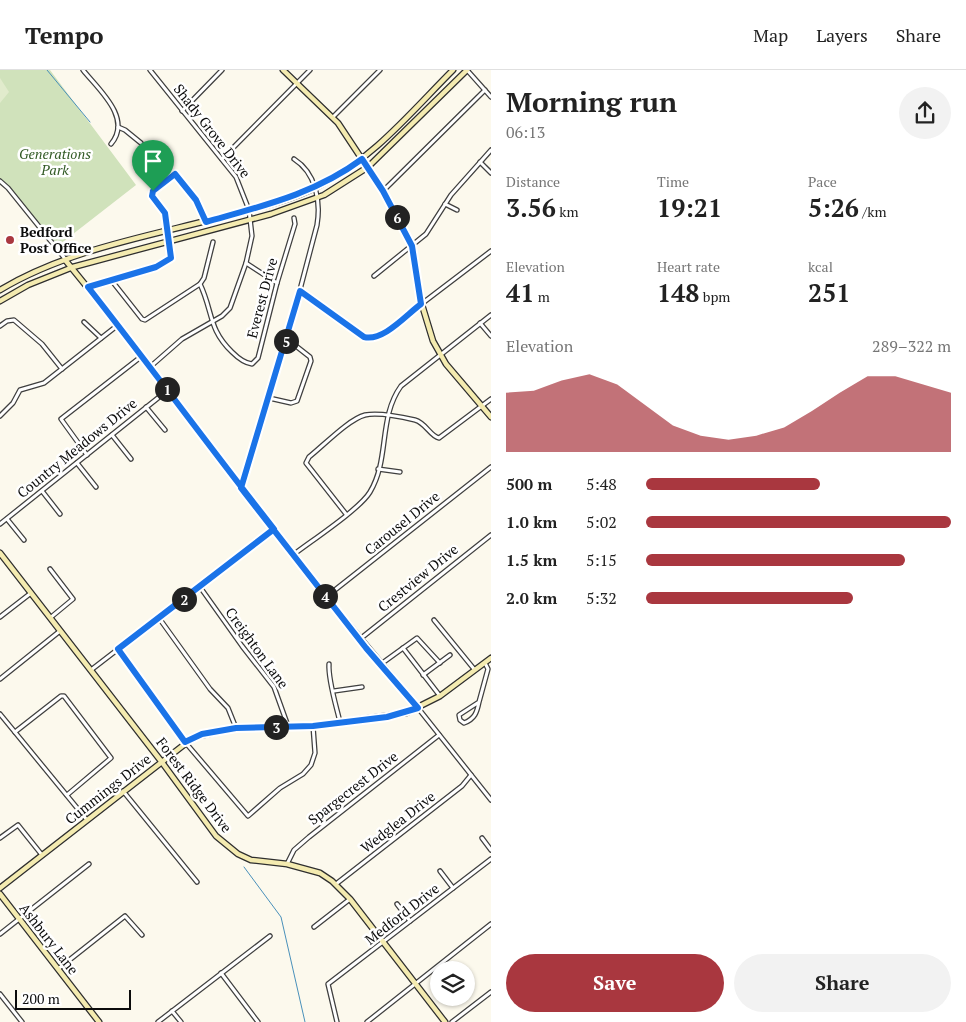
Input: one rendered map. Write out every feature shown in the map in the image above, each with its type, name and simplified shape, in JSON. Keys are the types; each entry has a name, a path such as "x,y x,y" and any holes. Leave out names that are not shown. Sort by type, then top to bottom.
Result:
{"street":[{"path":"83,70 115,112 118,119 115,138 111,144"},
{"name":"Shady Grove Drive","path":"150,70 236,177 249,210 252,236 233,304 227,311 182,339 150,366"},
{"path":"214,70 218,74"},
{"path":"182,110 222,70"},
{"path":"283,70 333,117 383,191 412,246 421,304 433,341 440,354 481,408 491,417"},
{"path":"222,159 310,70"},
{"path":"333,117 380,70"},
{"path":"0,290 34,272 66,260 249,210 315,188 362,159 394,130 453,70"},
{"path":"0,300 27,286 73,267 250,220 317,198 344,184 368,167 467,70 491,97"},
{"path":"383,191 485,90"},
{"path":"118,127 125,130 141,143"},
{"path":"374,276 426,234 455,189 491,150"},
{"path":"241,488 318,225 315,188 306,169 294,159"},
{"path":"480,162 491,173"},
{"path":"88,287 156,267 168,260 172,253 165,213 152,196 153,191 172,174 175,174 184,183 196,200 206,222"},
{"path":"0,181 8,188 73,267 326,598 418,708 491,800"},
{"path":"445,204 457,210"},
{"name":"Everest Drive","path":"212,321 217,337 237,357 249,364 255,362 258,358 277,283 295,224 294,218"},
{"path":"112,281 142,319 145,320 200,284 204,278 212,242"},
{"path":"300,291 358,333 373,338 382,334 491,251"},
{"path":"246,263 277,283"},
{"path":"200,284 212,321"},
{"path":"294,555 346,514 371,491 378,469 386,416 392,398 401,386 491,314"},
{"path":"0,326 10,320 14,320 42,344 62,369"},
{"path":"84,322 101,338"},
{"path":"480,323 491,336"},
{"path":"0,416 13,403 20,390 40,385 118,325"},
{"path":"268,398 291,403 297,401 311,361 310,356 286,338"},
{"path":"87,455 61,419 142,356"},
{"name":"Country Meadows Drive","path":"0,524 168,390"},
{"path":"346,514 306,462 309,457 363,416 386,416 421,422 435,437 440,438 491,399"},
{"path":"146,407 165,430"},
{"path":"112,435 131,459"},
{"path":"77,463 96,487"},
{"name":"Carousel Drive","path":"326,598 491,466"},
{"path":"378,469 400,472"},
{"path":"42,491 60,514"},
{"path":"7,518 24,540"},
{"path":"90,670 274,529"},
{"name":"Crestview Drive","path":"360,640 491,534"},
{"name":"Forest Ridge Drive","path":"0,553 224,844 251,860 287,864 320,873 336,884 350,899 444,1022"},
{"path":"50,569 73,599 50,618"},
{"name":"Creighton Lane","path":"200,587 274,687 288,726"},
{"path":"0,617 31,593"},
{"path":"159,618 210,689 228,708 236,728"},
{"path":"434,620 474,669"},
{"path":"0,678 60,631"},
{"path":"380,664 418,638 440,663"},
{"path":"403,648 440,696"},
{"path":"118,649 185,742 248,816 280,788 303,774 311,765 315,754 313,726"},
{"path":"423,675 450,655"},
{"name":"Cummings Drive","path":"0,888 185,742 202,734 236,728 313,726 387,717 418,708 440,696 491,658"},
{"path":"479,702 463,711 459,716 460,720 464,722 469,721 476,715 488,669 484,662"},
{"path":"329,664 328,674 334,691 340,722"},
{"path":"334,691 362,687"},
{"path":"15,732 64,696 111,758 67,795"},
{"path":"0,714 87,820"},
{"name":"Spargecrest Drive","path":"287,864 294,850 309,837 439,735"},
{"name":"Wedglea Drive","path":"336,884 462,786 471,775"},
{"path":"123,791 197,882"},
{"path":"0,838 18,825 42,855"},
{"path":"482,838 491,850"},
{"name":"Medford Drive","path":"336,1022 328,986 331,981 491,860"},
{"path":"0,934 89,864"},
{"path":"440,871 453,888"},
{"name":"Ashbury Lane","path":"0,894 99,1022"},
{"path":"314,927 350,899"},
{"path":"397,904 410,921"},
{"path":"58,969 125,916 142,935"},
{"path":"366,1022 491,924"},
{"path":"158,1022 270,936"},
{"path":"221,974 258,1022"},
{"path":"452,1022 491,992"},
{"path":"0,994 22,1022"},
{"path":"172,1011 181,1022"}],"green space":[{"name":"Generations Park","path":"0,70 50,70 136,185 55,248 8,188 0,181"},
{"path":"0,78 9,92 0,103"}],"waterway":[{"path":"47,70 90,122"},
{"path":"244,867 281,917 305,1022"}],"place":[{"name":"Bedford Post Office","path":"10,240"}],"route":[{"path":"153,191 152,196 165,213 172,253 171,258 156,267 88,287 241,488 274,529 118,649 185,742 202,734 236,728 313,726 387,717 418,708 366,648 274,529 241,488 300,291 364,337 373,338 382,334 421,304 418,295 415,258 405,230 362,159 347,170 307,192 269,205 206,222 196,200 175,174 172,174 153,191"}]}
